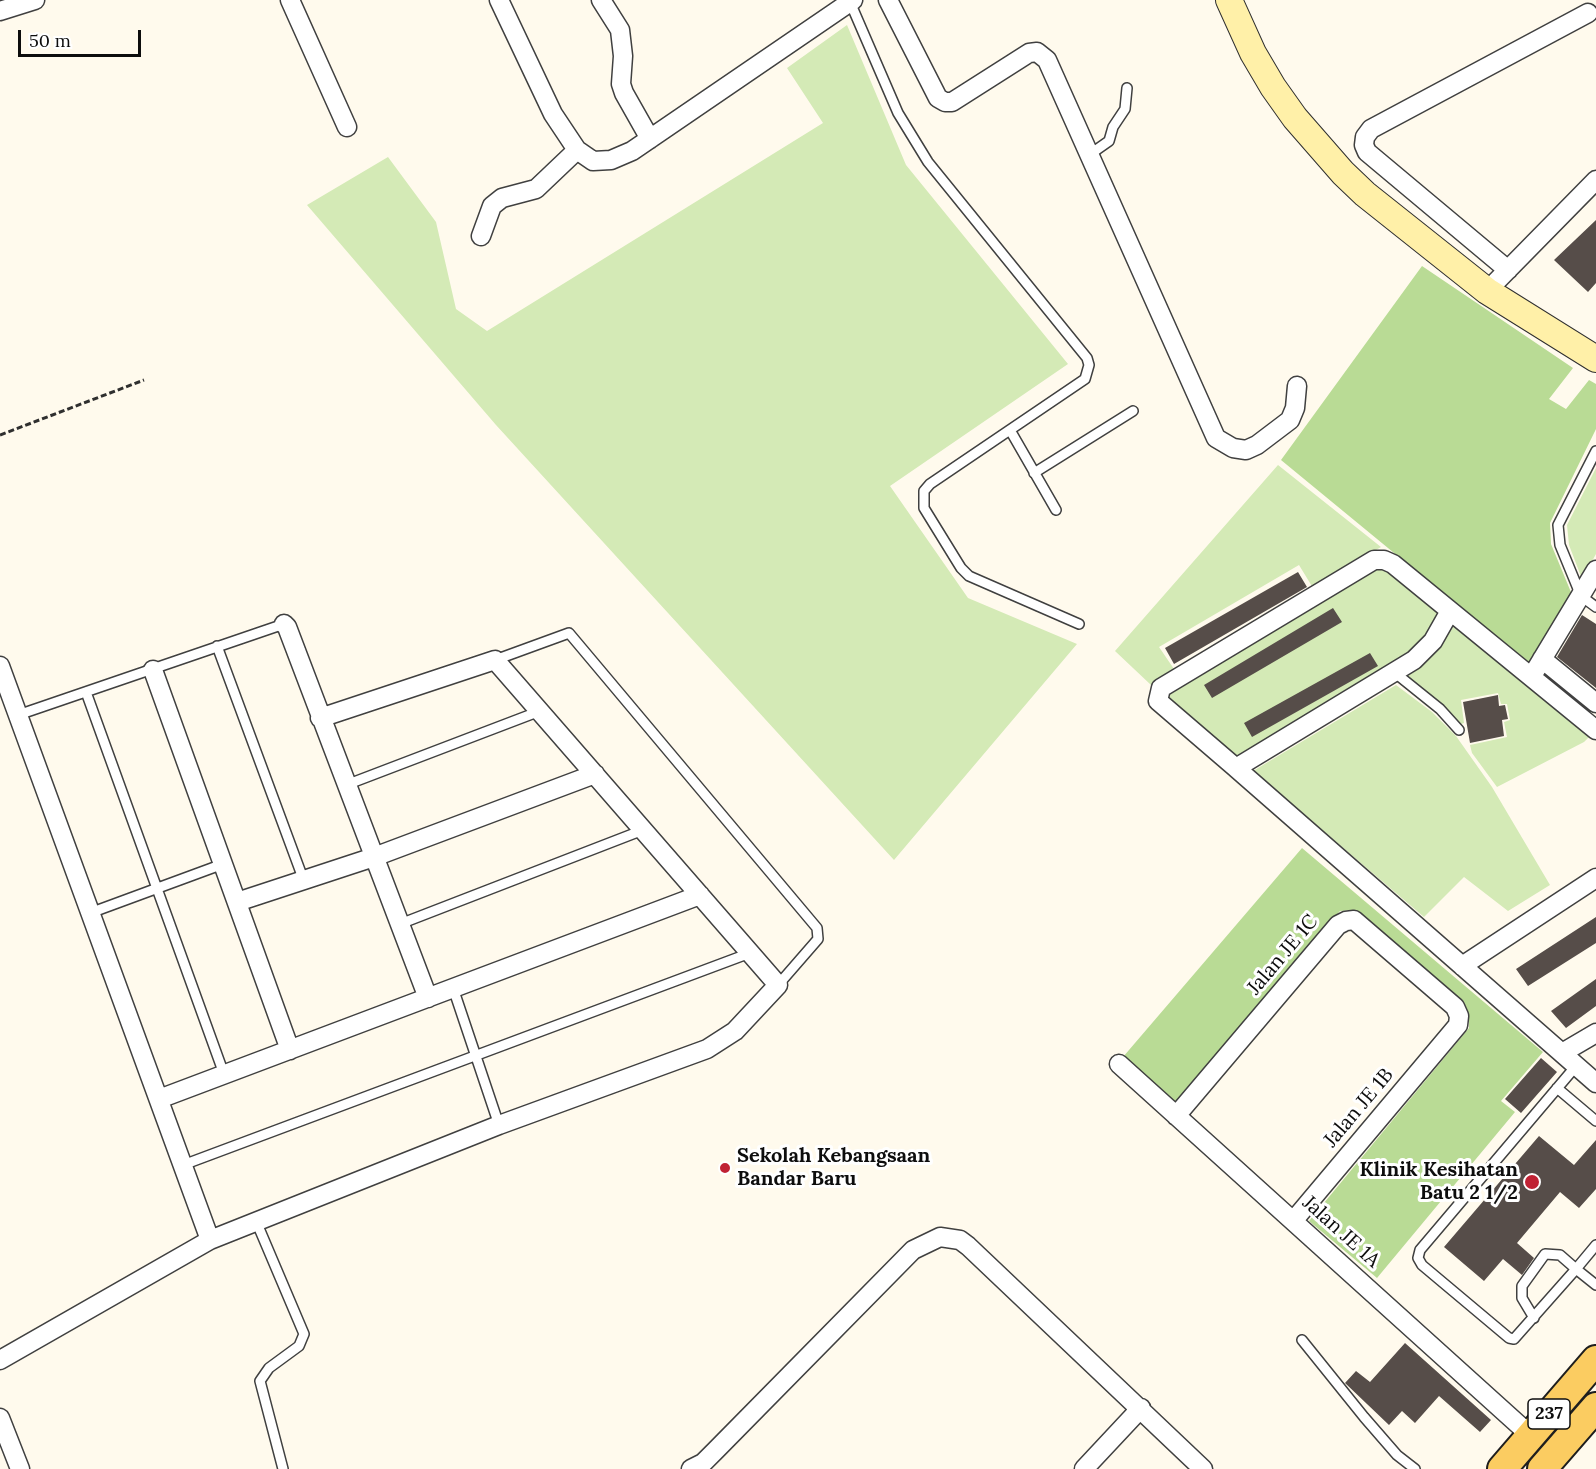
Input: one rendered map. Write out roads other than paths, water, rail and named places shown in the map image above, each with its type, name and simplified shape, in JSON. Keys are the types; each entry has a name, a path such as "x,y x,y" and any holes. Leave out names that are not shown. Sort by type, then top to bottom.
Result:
{"main road":[{"path":"1229,0 1253,53 1295,118 1317,145 1365,194 1487,291 1596,359"},
{"name":"237","path":"1502,1469 1596,1360"},
{"name":"237","path":"1543,1469 1596,1407"}],"street":[{"path":"0,11 35,0"},
{"path":"290,0 347,127"},
{"path":"499,0 553,114 578,150 593,161 611,160 632,151 852,1"},
{"path":"601,0 620,30 623,56 621,84 624,93 650,139"},
{"path":"888,0 938,98 945,102 952,102 1029,53 1043,55 1216,438 1233,448 1246,450 1257,445 1290,420 1295,408 1297,386"},
{"path":"1508,270 1367,152 1364,145 1365,137 1371,129 1588,13"},
{"path":"481,236 492,206 514,194 536,189 578,150"},
{"path":"1487,291 1596,180"},
{"path":"1596,730 1393,564 1384,560 1374,560 1161,688 1158,701 1596,1083"},
{"path":"1532,676 1542,658 1588,602 1596,570"},
{"path":"1236,768 1424,652 1450,611"},
{"path":"284,624 428,998"},
{"path":"1542,658 1596,703"},
{"path":"0,1359 210,1240 499,1125 707,1049 735,1031 778,985 495,660 320,718"},
{"path":"0,666 210,1240"},
{"path":"153,670 290,1050"},
{"path":"237,903 374,857 595,774"},
{"path":"1462,966 1596,878"},
{"path":"159,1099 700,895"},
{"name":"Jalan JE 1C","path":"1176,1116 1338,925 1346,921 1354,920 1455,1007 1459,1016 1458,1025"},
{"name":"Jalan JE 1B","path":"1294,1220 1458,1025"},
{"path":"1562,1053 1596,1033"},
{"name":"Jalan JE 1A","path":"1119,1065 1294,1220 1530,1435"},
{"path":"691,1469 703,1463 913,1250 940,1237 960,1240 968,1246 1203,1469"},
{"path":"1084,1469 1141,1408"},
{"path":"0,1418 20,1469"}],"lane":[{"path":"852,1 898,113 928,162 1087,358 1089,372 1085,379 930,484 924,491 924,508 961,568 969,576 1079,624"},
{"path":"1089,155 1109,141 1113,127 1125,109 1127,88"},
{"path":"1034,473 1133,411"},
{"path":"1010,430 1056,510"},
{"path":"1588,602 1560,545 1558,525 1596,451"},
{"path":"18,715 284,624"},
{"path":"495,660 569,633 817,927 818,939 778,985"},
{"path":"217,646 304,880"},
{"path":"1394,672 1440,709 1459,730"},
{"path":"86,692 224,1074"},
{"path":"346,785 540,711"},
{"path":"400,924 643,830"},
{"path":"90,912 223,864"},
{"path":"183,1165 750,953"},
{"path":"453,988 499,1125"},
{"path":"1576,1066 1420,1250 1418,1258 1509,1338 1520,1336 1596,1245"},
{"path":"1557,1089 1596,1121"},
{"path":"255,1221 303,1334 299,1346 269,1368 260,1381 284,1469"},
{"path":"1534,1318 1522,1298 1522,1286 1545,1254 1560,1255 1596,1285"},
{"path":"1302,1340 1364,1418 1397,1455 1415,1469"}],"place":[{"name":"Sekolah Kebangsaan Bandar Baru","path":"725,1168"},
{"name":"Klinik Kesihatan Batu 2 1/2","path":"1532,1182"}]}
